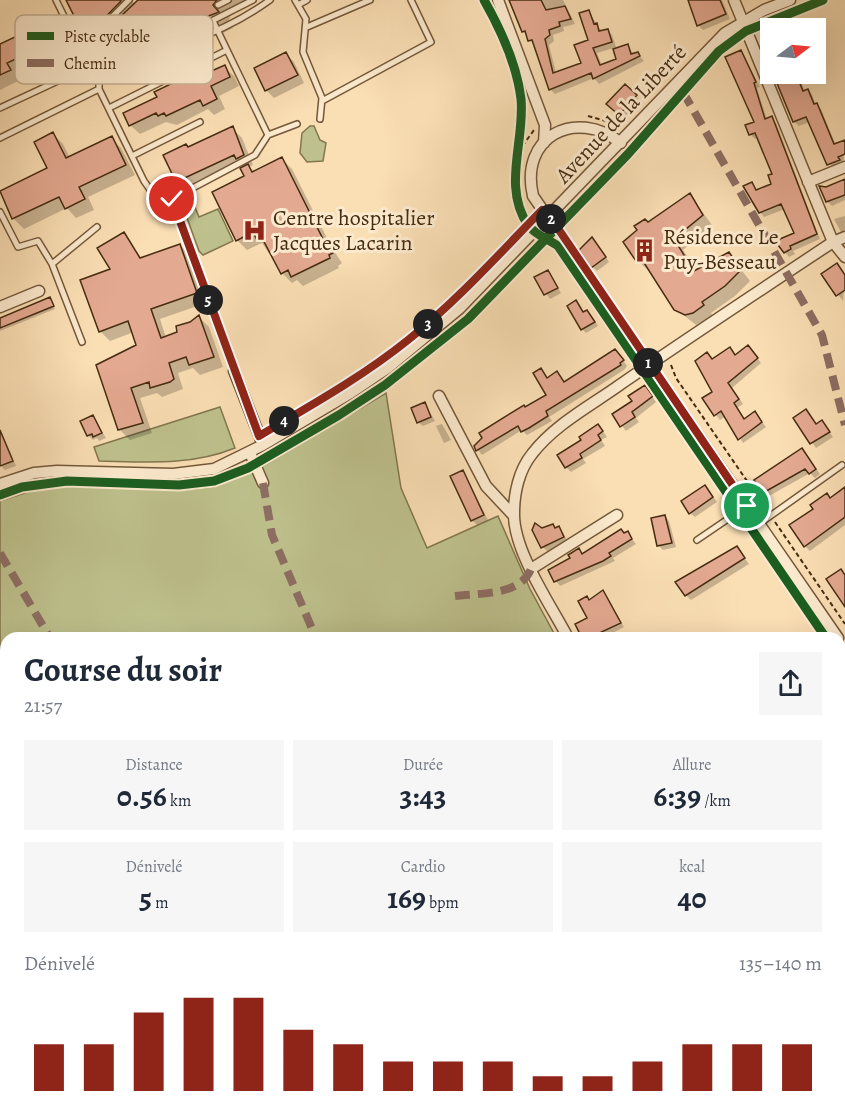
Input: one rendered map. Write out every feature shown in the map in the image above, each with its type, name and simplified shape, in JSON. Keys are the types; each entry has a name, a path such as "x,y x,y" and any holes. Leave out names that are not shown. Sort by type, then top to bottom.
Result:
{"street":[{"path":"498,0 545,124 544,142"},
{"path":"734,0 832,242 845,257"},
{"name":"Avenue de la Liberté","path":"0,484 34,473 57,471 195,473 214,469 264,445 389,368 459,309 716,42 742,22 790,0"},
{"path":"545,124 558,131"},
{"path":"621,143 603,130 591,127 576,127 558,131 544,142 532,161 530,182 533,196 834,632"},
{"path":"808,182 845,167"},
{"path":"565,632 531,569 520,543 514,516 516,489 531,454 561,426 832,242 845,237"},
{"path":"0,307 39,291"},
{"path":"234,371 264,445"},
{"path":"439,396 486,486 514,516"},
{"path":"250,453 263,483"},
{"path":"531,569 617,515"}],"lane":[{"path":"56,0 63,15"},
{"path":"114,15 129,0"},
{"path":"218,5 228,0"},
{"path":"253,0 213,21 268,135"},
{"path":"213,32 246,17 270,0"},
{"path":"307,0 297,2 307,27 303,52 322,101 320,119"},
{"path":"307,27 370,0"},
{"path":"322,101 431,42 411,0"},
{"path":"213,57 227,50"},
{"path":"0,108 51,84"},
{"path":"99,84 99,89 151,191 172,199 255,155 268,135 297,124"},
{"path":"109,108 159,84"},
{"path":"0,138 99,89"},
{"path":"132,156 200,122"},
{"path":"172,199 234,371"},
{"path":"0,212 18,247 38,241 52,264 82,342"},
{"path":"52,264 97,227"},
{"path":"759,524 842,465"},
{"path":"697,540 747,506"}],"path":[{"path":"666,354 676,378 845,624"}],"green space":[{"path":"310,126 314,126 320,140 326,143 323,161 307,162 300,153 302,133"},
{"path":"192,200 199,217 218,209 233,241 203,255 199,251 186,215"},
{"path":"386,393 401,488 427,548 498,516 530,589 553,632 0,632 0,501 37,489 66,486 183,490 213,487 263,466"},
{"path":"220,407 235,448 202,458 185,460 99,461 94,447"}],"building":[{"path":"66,0 121,0 107,15 74,15"},
{"path":"138,0 217,0 213,5 219,12 211,15 122,15"},
{"path":"509,0 541,0 546,10 565,6 571,19 559,22 560,26 549,30 550,35 545,39 553,73 581,63 574,45 588,40 579,13 589,10 599,31 608,29 612,42 593,48 600,65 616,59 613,49 628,44 631,54 638,52 640,56 593,79 591,73 549,90 532,40 528,41 525,31 522,32"},
{"path":"688,0 720,0 726,14 697,26"},
{"path":"15,37 15,59 7,63 11,70 0,75 0,44"},
{"path":"741,50 756,82 754,83 765,119 772,116 817,234 790,246 791,249 784,253 775,241 794,233 781,204 759,213 743,186 752,182 756,190 771,184 768,175 772,174 755,133 749,135 745,125 754,122 725,57"},
{"path":"286,52 298,75 265,91 254,68"},
{"path":"225,65 230,77 211,86 217,99 203,106 200,100 166,116 164,113 158,116 156,113 129,126 123,113 157,97 154,92 170,84 213,84 213,70"},
{"path":"625,84 637,95 619,115 606,104"},
{"path":"777,84 800,84 803,91 808,89 814,104 817,103 834,144 845,140 845,154 838,157 840,160 827,165 806,117 793,122"},
{"path":"233,126 244,155 236,159 234,155 176,182 163,155 186,144 188,147"},
{"path":"53,132 66,158 112,136 126,165 79,187 85,199 65,209 59,197 12,219 0,191 47,168 34,142"},
{"path":"282,157 325,243 328,242 333,253 329,255 330,258 291,277 288,270 281,274 262,238 257,240 253,232 236,241 212,192 244,176 240,168 248,164 252,172"},
{"path":"845,179 845,195 826,202 819,186 826,187"},
{"name":"Résidence Le Puy-Besseau","path":"690,193 703,215 674,239 694,271 729,252 741,270 725,286 702,302 704,305 693,313 685,315 674,310 641,258 636,261 623,242 637,230 634,226 645,219 648,222"},
{"path":"124,232 140,258 180,244 197,293 151,309 161,338 177,332 176,326 190,322 199,315 214,357 189,365 186,357 169,363 174,379 170,382 150,388 149,382 131,388 143,423 118,430 96,365 136,345 128,321 99,332 80,280 110,269 97,248"},
{"path":"592,237 606,257 591,268 579,250"},
{"path":"837,263 845,275 845,290 836,296 821,274"},
{"path":"548,270 558,288 544,295 534,277"},
{"path":"50,297 54,306 0,328 0,318"},
{"path":"576,300 583,312 587,310 595,322 581,330 567,306"},
{"path":"748,345 758,358 728,383 739,399 734,403 744,419 755,411 762,422 738,440 721,411 714,416 702,398 712,392 695,361 707,352 712,359 730,347 735,355"},
{"path":"615,349 624,360 620,363 621,365 546,411 548,416 529,428 521,432 518,426 476,451 474,446 482,438 479,433 524,405 525,407 546,395 533,373 541,368 547,378 557,371 564,382"},
{"path":"645,385 653,396 632,412 635,417 620,427 612,414 632,401 628,396"},
{"path":"425,402 431,417 417,423 411,408"},
{"path":"806,409 816,424 822,420 830,432 810,444 793,418"},
{"path":"93,415 102,433 93,437 92,434 87,436 80,421"},
{"path":"598,424 603,431 598,435 601,440 580,454 582,458 565,468 557,455 581,440 579,437"},
{"path":"0,430 13,461 0,466"},
{"path":"802,448 816,469 809,474 805,469 763,493 754,480"},
{"path":"463,470 484,515 471,521 450,476"},
{"path":"705,485 713,497 689,514 681,501"},
{"path":"845,487 845,517 804,547 789,525 813,509 810,505 827,493 830,498"},
{"path":"665,515 672,543 657,546 651,518"},
{"path":"535,523 542,528 553,524 555,528 559,526 564,537 541,548 532,530"},
{"path":"621,529 624,533 628,531 632,539 609,553 611,556 554,582 548,570 570,558 568,555 579,548 582,554"},
{"path":"737,546 745,558 685,596 675,582"},
{"path":"841,569 845,575 845,607 826,579"},
{"path":"603,590 621,623 601,632 579,632 575,624 587,618 578,601 587,596 589,600"}],"marked path":[{"path":"683,92 822,335 845,425"},
{"path":"263,483 272,535 313,632"},
{"path":"0,553 46,632"},
{"path":"455,596 508,589 526,578 531,569"}],"cycle path":[{"path":"484,0 507,48 519,86 521,115 515,180 520,210 528,225 558,246 822,632"},
{"path":"0,495 22,487 67,481 179,485 214,481 248,468 339,415 385,385 468,319 628,154 719,51 746,31 823,0"}],"place":[{"name":"Centre hospitalier Jacques Lacarin","path":"255,231"},
{"name":"Résidence Le Puy-Besseau","path":"645,250"}],"route":[{"path":"172,199 259,436 362,374 392,353 450,304 542,210 557,227 747,506"}]}
